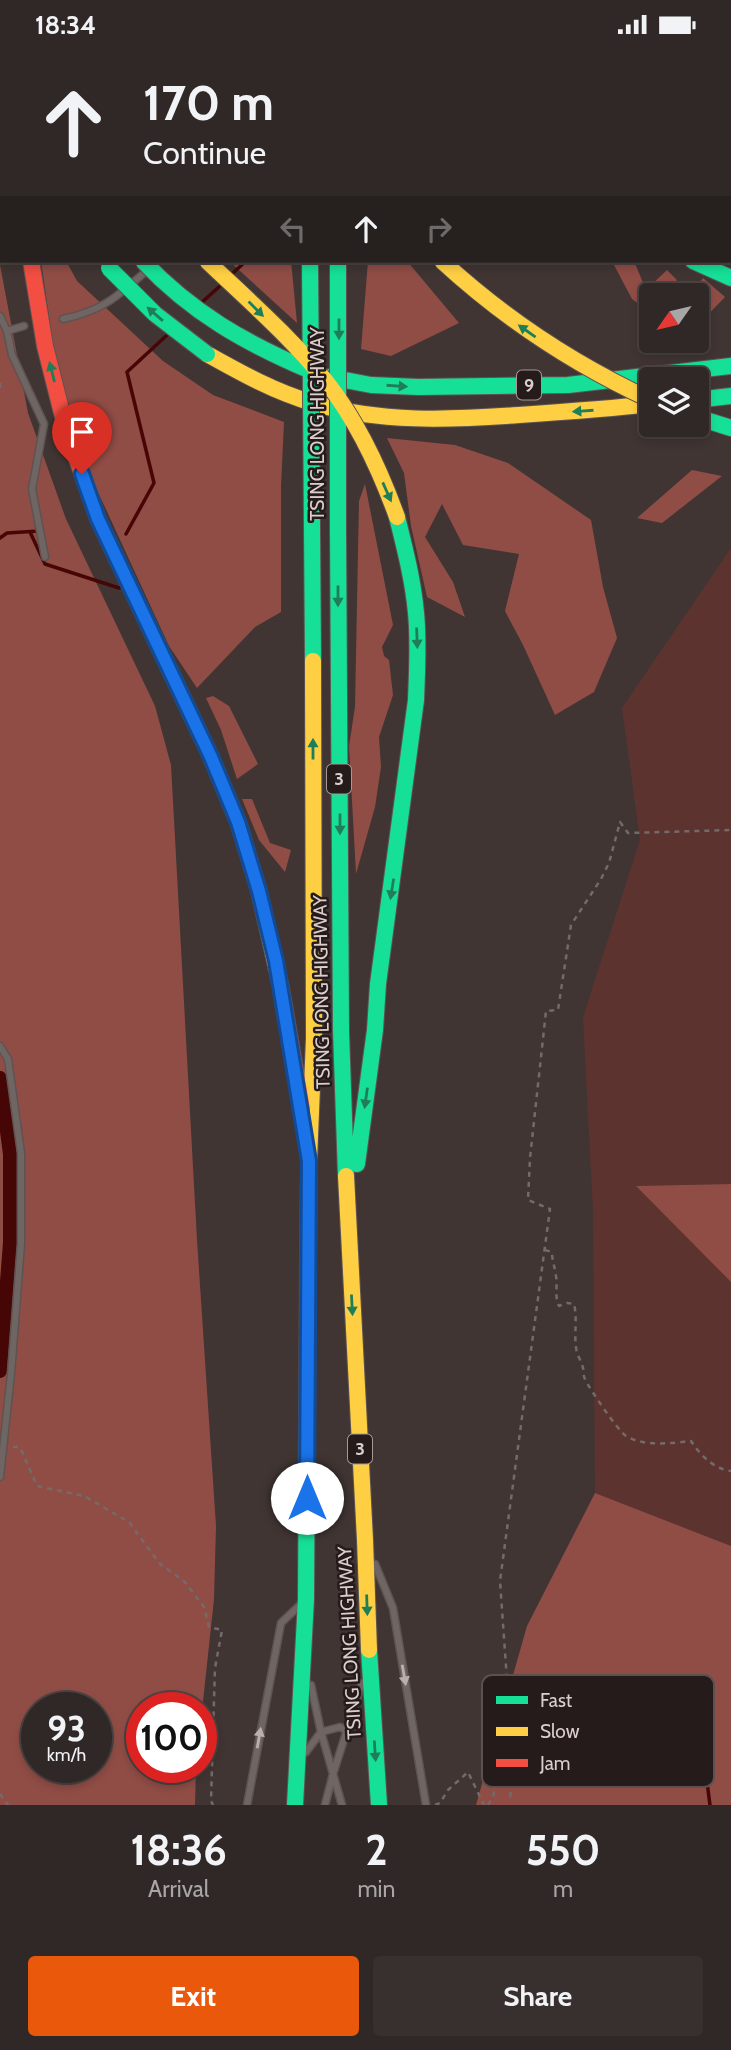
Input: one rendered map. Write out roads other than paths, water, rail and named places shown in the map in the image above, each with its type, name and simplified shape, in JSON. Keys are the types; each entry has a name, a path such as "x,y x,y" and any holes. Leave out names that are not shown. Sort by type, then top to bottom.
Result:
{"highway":[{"path":"31,263 45,346 66,429 98,519 211,757 238,822 276,961 309,1161"},
{"name":"9","path":"150,263 184,302 226,331 260,349 329,377 371,384 418,387 568,385 731,366"},
{"path":"209,263 297,350 342,405 367,449 397,517 410,571 416,613 416,700 348,1237"},
{"name":"TSING LONG HIGHWAY","path":"295,1805 306,1599 309,1161 314,1038 310,263"},
{"name":"TSING LONG HIGHWAY","path":"338,263 341,1031 348,1237 376,1800"},
{"path":"444,263 482,297 538,339 639,396"},
{"path":"698,263 731,278"},
{"name":"9","path":"106,264 157,317 206,354 268,387 329,407 362,414 416,419 593,410 639,404"},
{"path":"709,399 731,396"},
{"path":"709,421 731,428"}],"lane":[{"path":"62,319 86,314 118,297 148,263"},
{"path":"0,316 7,331 12,355 44,424 32,489 45,557"},
{"path":"7,331 24,326"},
{"path":"0,1046 8,1059 21,1153 21,1244 0,1477"},
{"path":"365,1540 393,1608 426,1805"},
{"path":"247,1805 281,1623 306,1599"},
{"path":"304,1653 321,1732 342,1805"},
{"path":"325,1805 332,1774 369,1661"},
{"path":"298,1762 321,1732 340,1727 347,1731"}],"waterway":[{"path":"233,273 244,263"},
{"path":"200,304 220,286"},
{"path":"126,534 154,483 127,372 166,336"},
{"path":"0,538 7,533 39,531"},
{"path":"30,532 45,564 119,588"},
{"path":"0,1078 10,1154 10,1243 0,1371"},
{"path":"708,1787 710,1805"}]}
